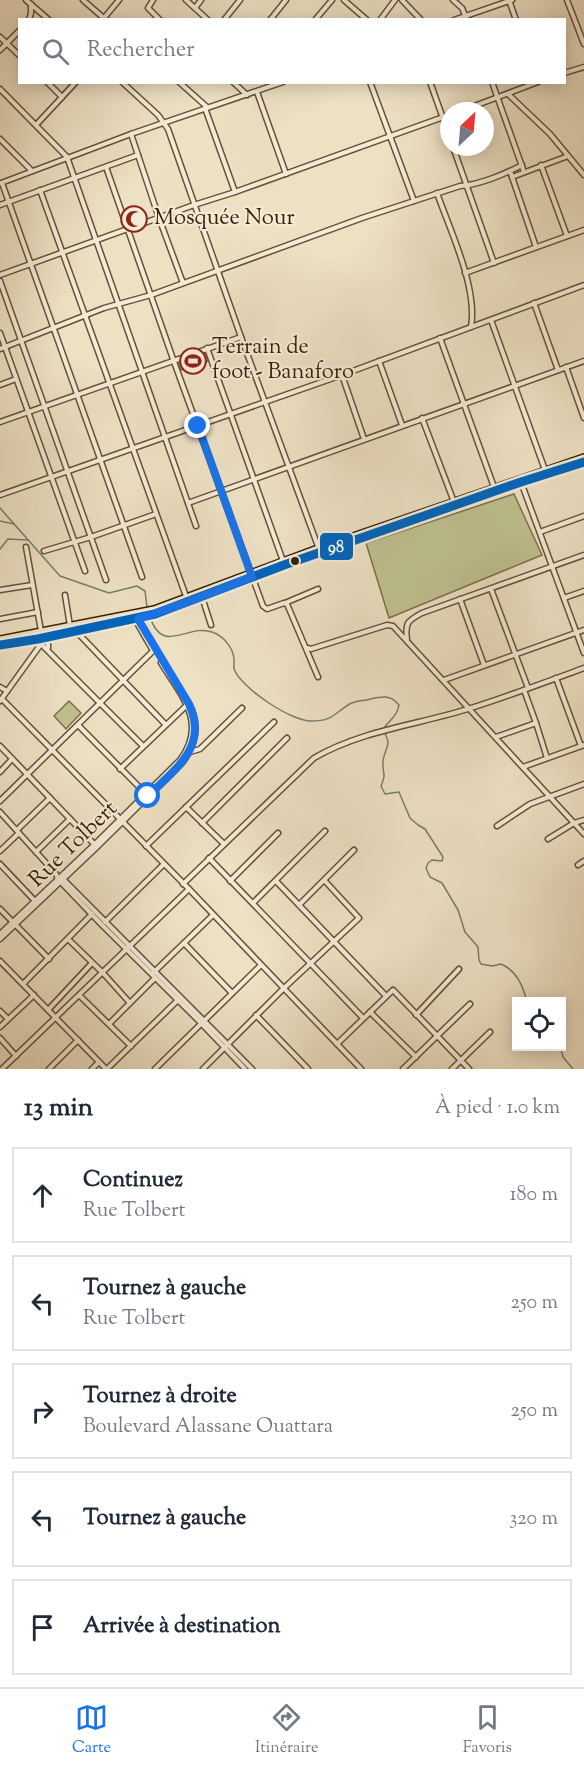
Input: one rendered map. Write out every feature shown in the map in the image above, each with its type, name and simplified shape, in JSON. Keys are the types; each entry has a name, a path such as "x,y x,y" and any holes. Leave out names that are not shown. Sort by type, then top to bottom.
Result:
{"main road":[{"path":"454,504 494,487 583,460"},
{"path":"0,645 155,612 319,550 583,460"},
{"path":"187,600 202,597 251,575"},
{"path":"0,639 42,636"}],"street":[{"path":"26,0 47,18"},
{"path":"83,0 103,18"},
{"path":"105,18 119,0"},
{"path":"153,0 148,8 158,18"},
{"path":"186,0 206,18"},
{"path":"195,8 201,0"},
{"path":"226,18 240,0"},
{"path":"272,18 286,0"},
{"path":"323,0 328,4"},
{"path":"317,18 332,0"},
{"path":"382,18 395,0"},
{"path":"402,0 419,18"},
{"path":"453,0 462,8 467,18 510,0 515,18"},
{"path":"567,0 584,44"},
{"path":"346,1 364,18"},
{"path":"30,18 31,4"},
{"path":"0,50 18,32"},
{"path":"0,37 18,54"},
{"path":"566,72 584,67"},
{"path":"49,84 62,97"},
{"path":"36,125 74,84"},
{"path":"124,84 159,115 164,123 319,550"},
{"path":"183,84 206,108 235,192"},
{"path":"235,84 247,96"},
{"path":"259,91 264,84"},
{"path":"142,577 1,183 131,134 278,84"},
{"path":"371,84 414,201"},
{"path":"431,84 440,110"},
{"path":"493,84 524,172"},
{"path":"485,102 535,84"},
{"path":"0,89 67,157 195,526"},
{"path":"259,91 286,174"},
{"path":"508,94 550,134 584,175"},
{"path":"0,276 440,119"},
{"path":"131,134 184,283"},
{"path":"0,139 32,171"},
{"path":"0,205 138,155"},
{"path":"456,156 494,262"},
{"path":"512,177 568,156"},
{"path":"3,348 117,304 151,295 522,165"},
{"path":"541,165 567,236"},
{"path":"106,167 173,359 265,609 318,589"},
{"path":"510,171 536,247"},
{"path":"40,190 187,600"},
{"path":"437,194 465,273 473,306 471,327"},
{"path":"465,273 584,230"},
{"path":"0,281 106,580"},
{"path":"0,495 342,375 584,285"},
{"path":"534,303 558,370"},
{"path":"490,320 545,470"},
{"path":"0,333 3,348 85,571"},
{"path":"0,422 173,359 241,337"},
{"path":"440,338 494,487"},
{"path":"207,348 284,563"},
{"path":"379,361 402,425"},
{"path":"188,503 584,361"},
{"path":"566,367 584,418"},
{"path":"342,375 364,439"},
{"path":"0,385 16,379"},
{"path":"422,418 454,504"},
{"path":"521,480 584,652"},
{"path":"44,551 156,514"},
{"path":"540,532 584,516"},
{"path":"26,548 42,636 48,649 143,746"},
{"path":"407,641 408,622 422,613 584,555"},
{"path":"0,590 32,585"},
{"path":"491,589 516,654 547,758"},
{"path":"564,598 584,591"},
{"path":"64,595 72,628 165,724"},
{"path":"202,597 211,625"},
{"path":"460,599 484,665"},
{"path":"285,603 318,677"},
{"path":"0,619 38,612"},
{"name":"Rue Tolbert","path":"0,939 35,901 96,845 180,760 192,739 193,726 187,705 153,651 137,616"},
{"name":"Rue Tolbert","path":"121,820 183,762 190,752 196,732 196,721 192,710 137,616"},
{"path":"306,648 311,649 391,625 584,834"},
{"path":"443,680 584,630"},
{"path":"42,636 48,649"},
{"path":"42,636 1,700 189,889 361,1069"},
{"path":"0,801 153,651"},
{"path":"183,884 314,758 330,749 382,730 470,709 584,668"},
{"path":"524,767 582,746 556,678"},
{"path":"0,687 7,691"},
{"path":"120,769 187,705"},
{"path":"190,752 200,749 242,708"},
{"path":"146,846 274,722"},
{"path":"496,737 536,723"},
{"path":"78,725 146,794"},
{"path":"202,823 287,738"},
{"path":"0,746 96,845"},
{"path":"0,772 12,759"},
{"path":"497,826 530,804 584,784"},
{"path":"0,851 50,798"},
{"path":"186,807 224,844"},
{"path":"0,812 93,914 203,1022 246,1069"},
{"path":"36,852 70,819"},
{"path":"548,839 574,823 584,820"},
{"path":"254,903 325,831"},
{"path":"231,881 278,833"},
{"path":"300,904 354,850"},
{"path":"209,858 363,1018"},
{"path":"578,865 584,861"},
{"path":"0,864 35,901"},
{"path":"105,922 164,864"},
{"name":"Rue Tolbert","path":"0,934 14,924 60,878"},
{"path":"276,881 386,996"},
{"path":"203,1069 256,1015 359,918 325,881"},
{"path":"2,1069 189,889"},
{"path":"0,909 49,959"},
{"path":"93,914 105,922 128,948"},
{"path":"23,984 93,914"},
{"path":"109,1024 213,915"},
{"path":"68,939 130,1003"},
{"path":"184,943 232,993"},
{"path":"0,962 107,1069 178,1000"},
{"path":"48,1010 92,963"},
{"path":"155,1069 261,965"},
{"path":"416,1015 459,969"},
{"path":"155,975 203,1022"},
{"path":"337,1044 391,991 395,991 469,1069"},
{"path":"0,1028 34,995"},
{"path":"80,996 131,1046"},
{"path":"403,1069 470,1004"},
{"path":"0,1011 8,1019"},
{"path":"370,1012 416,1057"},
{"path":"256,1015 308,1069"},
{"path":"452,1069 490,1032"},
{"path":"0,1038 16,1056"},
{"path":"49,1069 78,1040"},
{"path":"226,1046 252,1069"},
{"path":"92,1069 99,1062"}],"green space":[{"name":"Terrain de foot - Banaforo","path":"205,351 208,361 181,370 177,361"},
{"path":"514,494 542,555 389,618 366,543"},
{"path":"69,701 81,713 66,729 54,716"}],"waterway":[{"path":"0,508 60,576 109,593 137,586 145,591 147,607"},
{"path":"0,521 14,524"},
{"path":"0,549 8,539 27,540"},
{"path":"150,617 155,628 162,635 169,637 203,630 220,636 230,647 234,669 246,685 280,710 303,720 319,721 328,718 357,701 384,697 396,701 399,705 398,710 384,729 388,743 383,760 384,775 381,786 385,794 399,792 410,818 425,829 443,857 442,861 432,860 426,868 430,877 442,883 458,910 465,932 478,947 481,964 492,966 501,964 507,967 515,975 525,997"},
{"path":"561,1051 563,1057 573,1069"}],"transit line":[{"name":"98","path":"0,645 155,614 284,565 584,462"}],"place":[{"name":"Mosquée Nour","path":"134,219"},
{"name":"Terrain de foot - Banaforo","path":"193,361"}],"route":[{"path":"148,796 183,762 190,752 196,725 189,704 138,619 252,577 198,426"}]}
